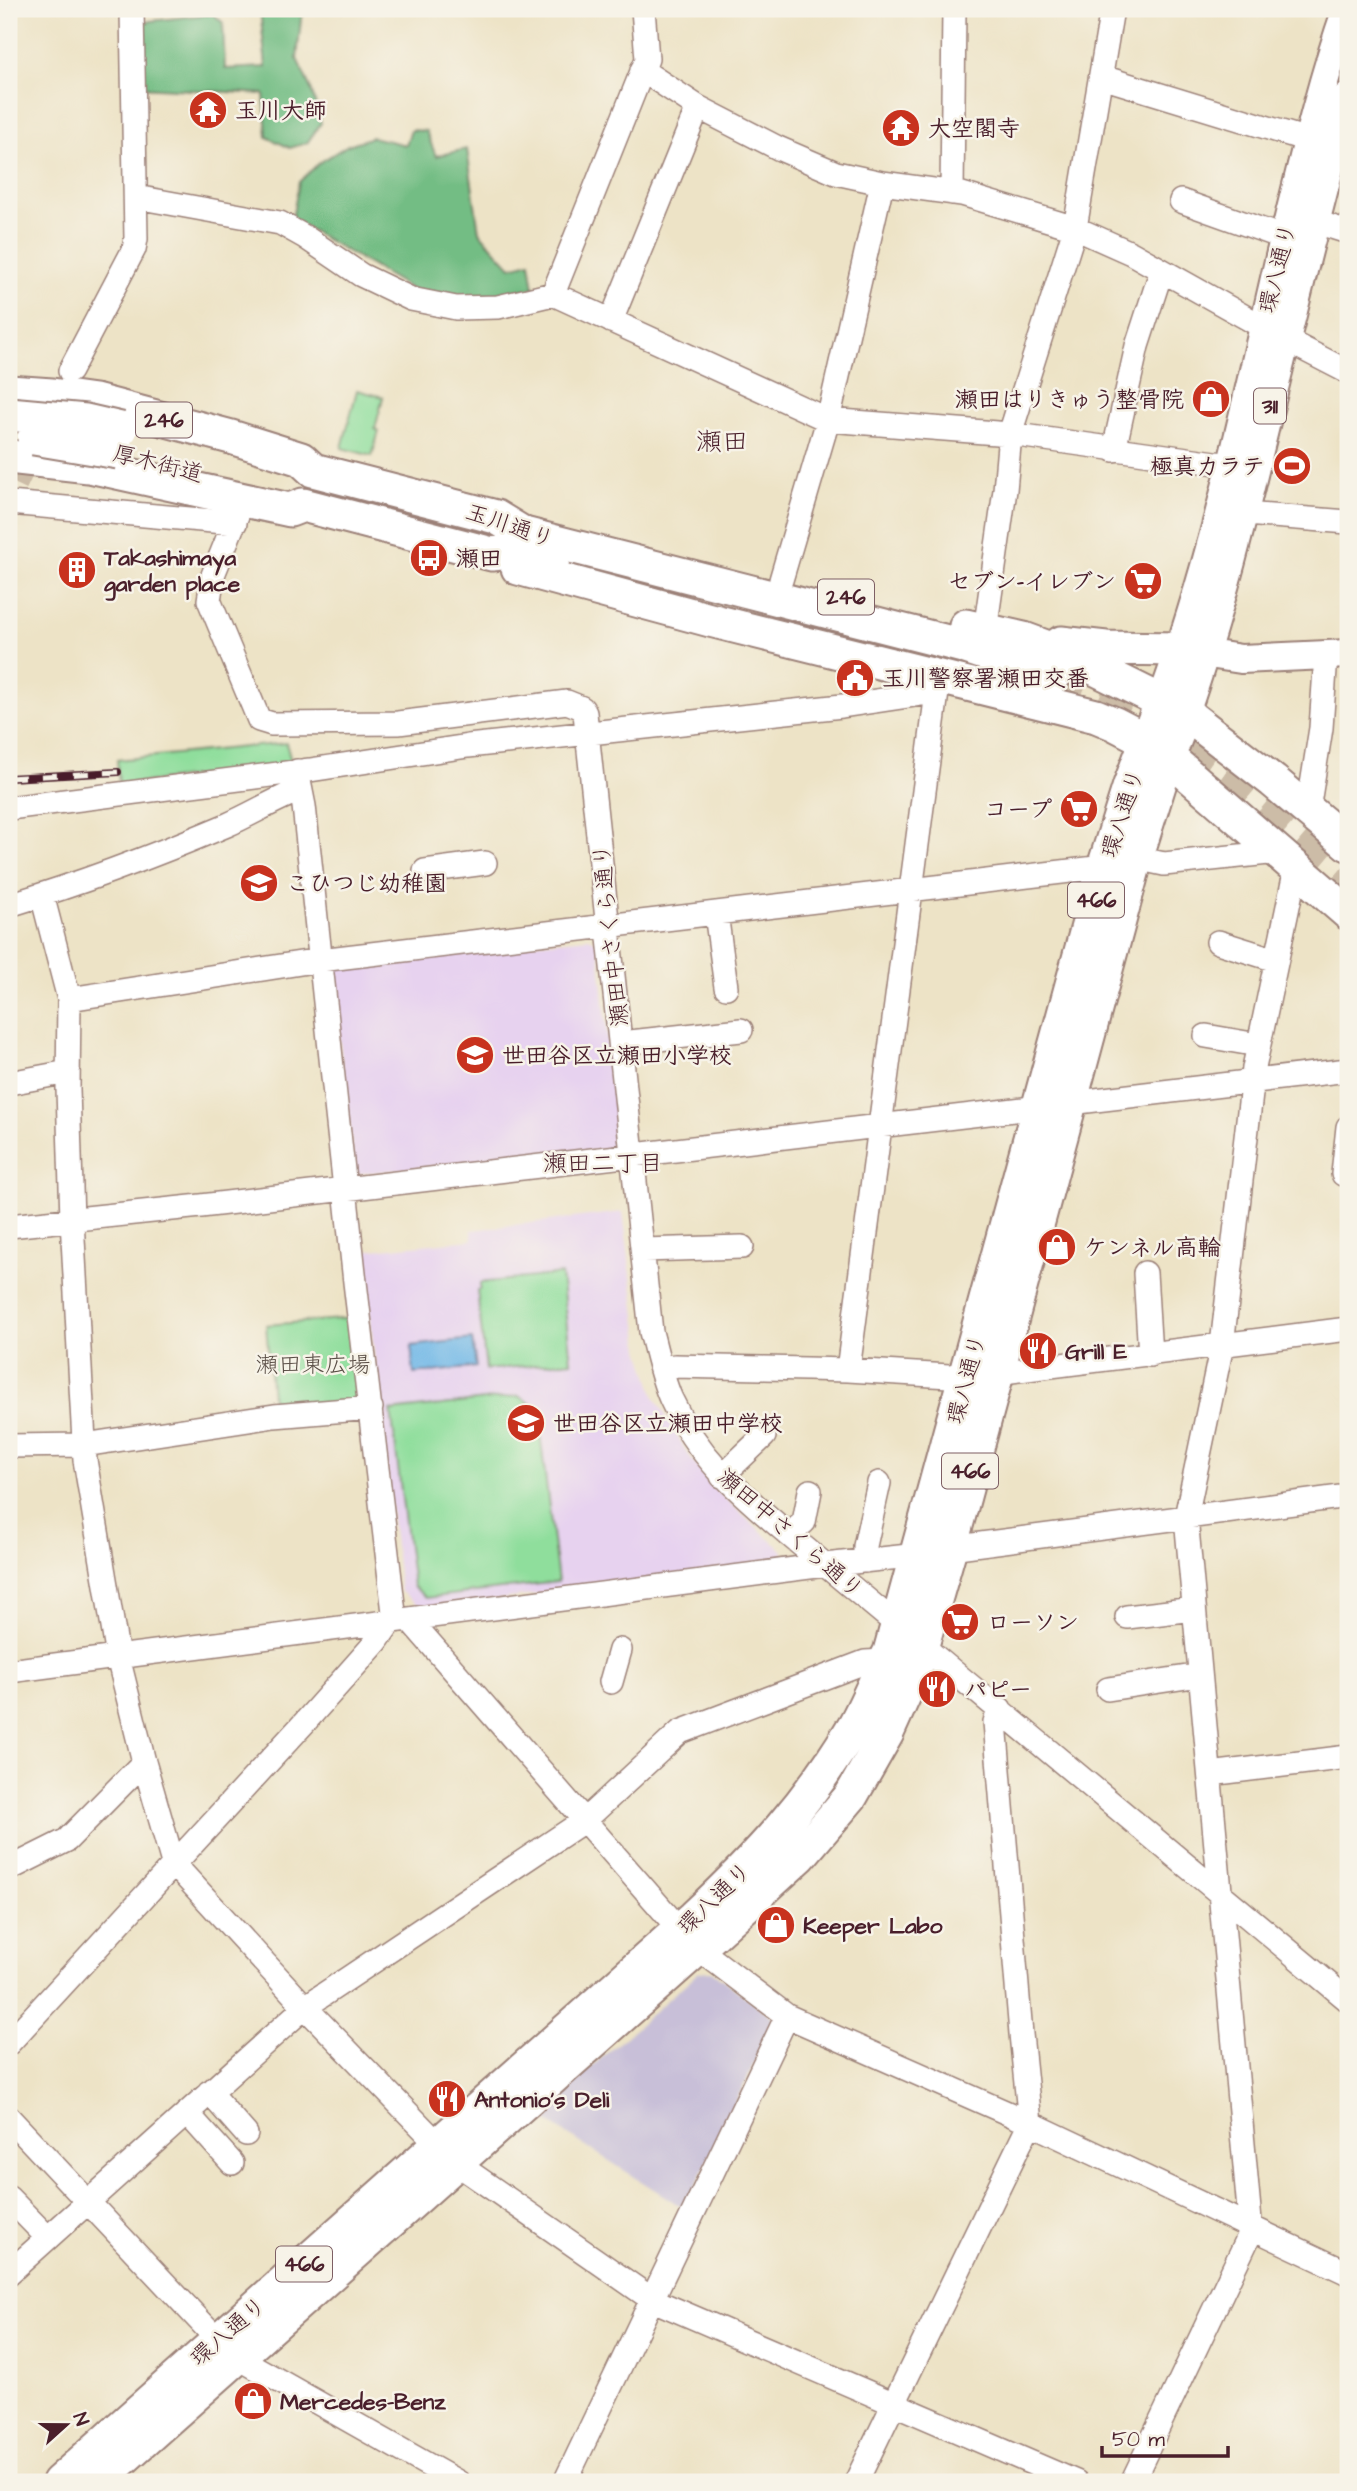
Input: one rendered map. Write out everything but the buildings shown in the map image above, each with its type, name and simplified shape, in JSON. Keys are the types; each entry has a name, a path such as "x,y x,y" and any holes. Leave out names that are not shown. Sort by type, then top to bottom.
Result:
{"highway":[{"name":"玉川通り","path":"9,392 52,395 107,404 231,437 301,459 313,470 496,517 524,534 963,646 1055,682"},
{"name":"厚木街道","path":"9,414 86,421 119,440 293,496 303,505"},
{"name":"厚木街道","path":"9,437 78,444 119,440 294,473 313,470"},
{"name":"玉川通り","path":"11,487 89,466 241,512 290,510 303,505 492,554 519,551 1018,681 1055,682"},
{"name":"246","path":"496,517 525,515 926,618 1024,639 1055,682 1096,716 1129,730 1157,749 1348,913"},
{"name":"246","path":"492,554 515,567 710,620 939,677 1055,682 1174,706 1273,781 1348,844"},
{"path":"1024,639 1106,648 1193,651"},
{"name":"環八通り","path":"1055,1105 1104,867 1174,706"},
{"name":"環八通り","path":"59,2482 227,2348 689,1939 800,1856 851,1796 893,1721 914,1673 910,1635 1055,1105 1152,808 1157,749"},
{"path":"1242,821 1239,806 1244,788 1253,781 1273,781"},
{"path":"1152,808 1162,797 1175,789 1189,786 1204,788"},
{"name":"環八通り","path":"689,1939 737,1877 787,1824 856,1723 885,1661 910,1635"},
{"name":"環八通り","path":"97,2482 227,2348"}],"main road":[{"name":"環八通り","path":"1193,651 1230,465 1274,334 1316,222 1330,145 1330,57 1347,9"},
{"name":"環八通り","path":"1174,706 1245,514 1274,334 1285,238 1330,145 1348,97"},
{"path":"1193,651 1241,659 1337,654"}],"street":[{"path":"70,371 134,249 136,197 132,9"},
{"path":"553,294 647,59 643,9"},
{"path":"952,193 954,9"},
{"path":"985,631 1010,434 1075,228 1112,9"},
{"path":"642,70 698,107 778,148 836,173 952,193 1075,228 1131,253 1274,334 1348,372"},
{"path":"1102,77 1330,145"},
{"path":"611,321 698,107"},
{"path":"781,580 828,420 883,183"},
{"path":"136,197 280,223 305,236 361,275 411,299 456,307 498,307 553,294 828,420 1010,434 1230,465"},
{"path":"1181,201 1285,238"},
{"path":"1316,222 1348,232"},
{"path":"1114,450 1137,346 1161,272"},
{"path":"11,487 241,512 213,575 209,600 259,720 272,724 398,723 401,757"},
{"path":"1245,514 1348,522"},
{"path":"1308,810 1321,728 1337,654"},
{"path":"9,808 298,781 401,757 468,746 828,708 922,694 939,677"},
{"path":"848,1370 939,677"},
{"name":"瀬田中さくら通り","path":"398,723 567,702 583,708 588,732 651,1332 671,1398 690,1433 722,1476 789,1535 1348,2000"},
{"path":"9,905 229,824 276,799 298,781"},
{"path":"298,781 304,806 345,1188 398,1621 585,1820 689,1939 787,2016 1030,2123 1348,2273"},
{"path":"1132,2482 1251,2232 1186,1517 1222,1345 1251,1082 1276,960 1287,860 1164,864 1136,858"},
{"path":"425,871 485,863"},
{"path":"69,999 320,960 1104,867"},
{"path":"42,895 69,999 72,1220 84,1445 118,1657 173,1863 305,2007 447,2154 653,2300 1076,2482"},
{"path":"716,913 726,987"},
{"path":"1218,942 1276,960"},
{"path":"621,1043 741,1031"},
{"path":"1206,1036 1258,1045"},
{"path":"9,1226 1348,1070"},
{"path":"9,1083 68,1072"},
{"path":"1348,1127 1343,1174 1348,1174"},
{"path":"643,1250 742,1247"},
{"path":"1145,1273 1150,1354"},
{"path":"661,1368 675,1366 981,1375 1348,1329"},
{"path":"9,1446 84,1445 274,1416 371,1409"},
{"path":"722,1476 764,1436"},
{"path":"865,1560 864,1546 879,1483"},
{"path":"789,1535 804,1522 810,1491"},
{"path":"9,1671 1348,1496"},
{"path":"1127,1617 1194,1609"},
{"path":"9,2043 398,1621"},
{"path":"611,1682 620,1650"},
{"path":"9,2273 305,2007 585,1820 680,1732 865,1662 885,1661"},
{"path":"1108,1689 1200,1675"},
{"path":"856,2482 1030,2123 995,1722 1000,1709"},
{"path":"1210,1774 1348,1757"},
{"path":"9,1870 67,1840 144,1762"},
{"path":"565,2482 787,2016"},
{"path":"209,2092 246,2134"},
{"path":"187,2113 232,2163"},
{"path":"9,2118 227,2348 457,2482"},
{"path":"9,2198 48,2238"}],"shaded area":[{"name":"世田谷区立瀬田小学校","path":"588,938 598,942 618,1138 609,1149 355,1174 332,972 338,963"},
{"name":"世田谷区立瀬田中学校","path":"623,1212 640,1349 654,1395 686,1451 711,1486 783,1551 781,1563 424,1609 400,1591 363,1251 472,1240 472,1230"},
{"path":"711,1971 775,2019 685,2209 537,2115 699,1972"}],"green space":[{"path":"260,9 306,9 301,19 297,59 311,89 321,123 307,143 290,148 267,137 264,94 140,87 142,22 213,14 223,23 225,69 266,67"},
{"path":"411,130 426,131 436,156 467,149 479,232 511,267 530,262 534,288 474,299 416,292 292,219 299,182 319,163 348,145 372,137 406,145"},
{"path":"357,390 383,397 375,429 379,431 372,456 342,448"},
{"path":"286,743 292,765 119,785 117,760"},
{"path":"561,1274 571,1361 486,1370 477,1290 480,1289 480,1283"},
{"name":"瀬田東広場","path":"353,1318 360,1403 273,1410 266,1325"},
{"path":"519,1396 537,1408 558,1582 426,1598 413,1586 391,1411"}],"water":[{"path":"472,1339 476,1367 414,1374 411,1346"}],"tunnel":[{"path":"16,484 34,446"},
{"path":"1054,676 1179,732"},
{"path":"1179,751 1220,780 1348,888"}],"railway":[{"path":"9,778 118,772"}],"place":[{"name":"玉川大師","path":"208,110"},
{"name":"大空閣寺","path":"901,128"},
{"name":"瀬田はりきゅう整骨院","path":"1211,399"},
{"name":"極真カラテ","path":"1292,466"},
{"name":"瀬田","path":"429,558"},
{"name":"Takashimaya garden place","path":"77,570"},
{"name":"セブン-イレブン","path":"1143,581"},
{"name":"玉川警察署瀬田交番","path":"855,678"},
{"name":"コープ","path":"1079,809"},
{"name":"こひつじ幼稚園","path":"259,883"},
{"name":"世田谷区立瀬田小学校","path":"475,1055"},
{"name":"ケンネル高輪","path":"1057,1247"},
{"name":"Grill E","path":"1038,1351"},
{"name":"世田谷区立瀬田中学校","path":"526,1423"},
{"name":"ローソン","path":"960,1622"},
{"name":"パピー","path":"937,1689"},
{"name":"Keeper Labo","path":"776,1925"},
{"name":"Antonio’s Deli","path":"447,2099"},
{"name":"Mercedes-Benz","path":"253,2401"}],"district":[{"name":"瀬田","path":"722,441"},
{"name":"瀬田二丁目","path":"603,1163"}]}
